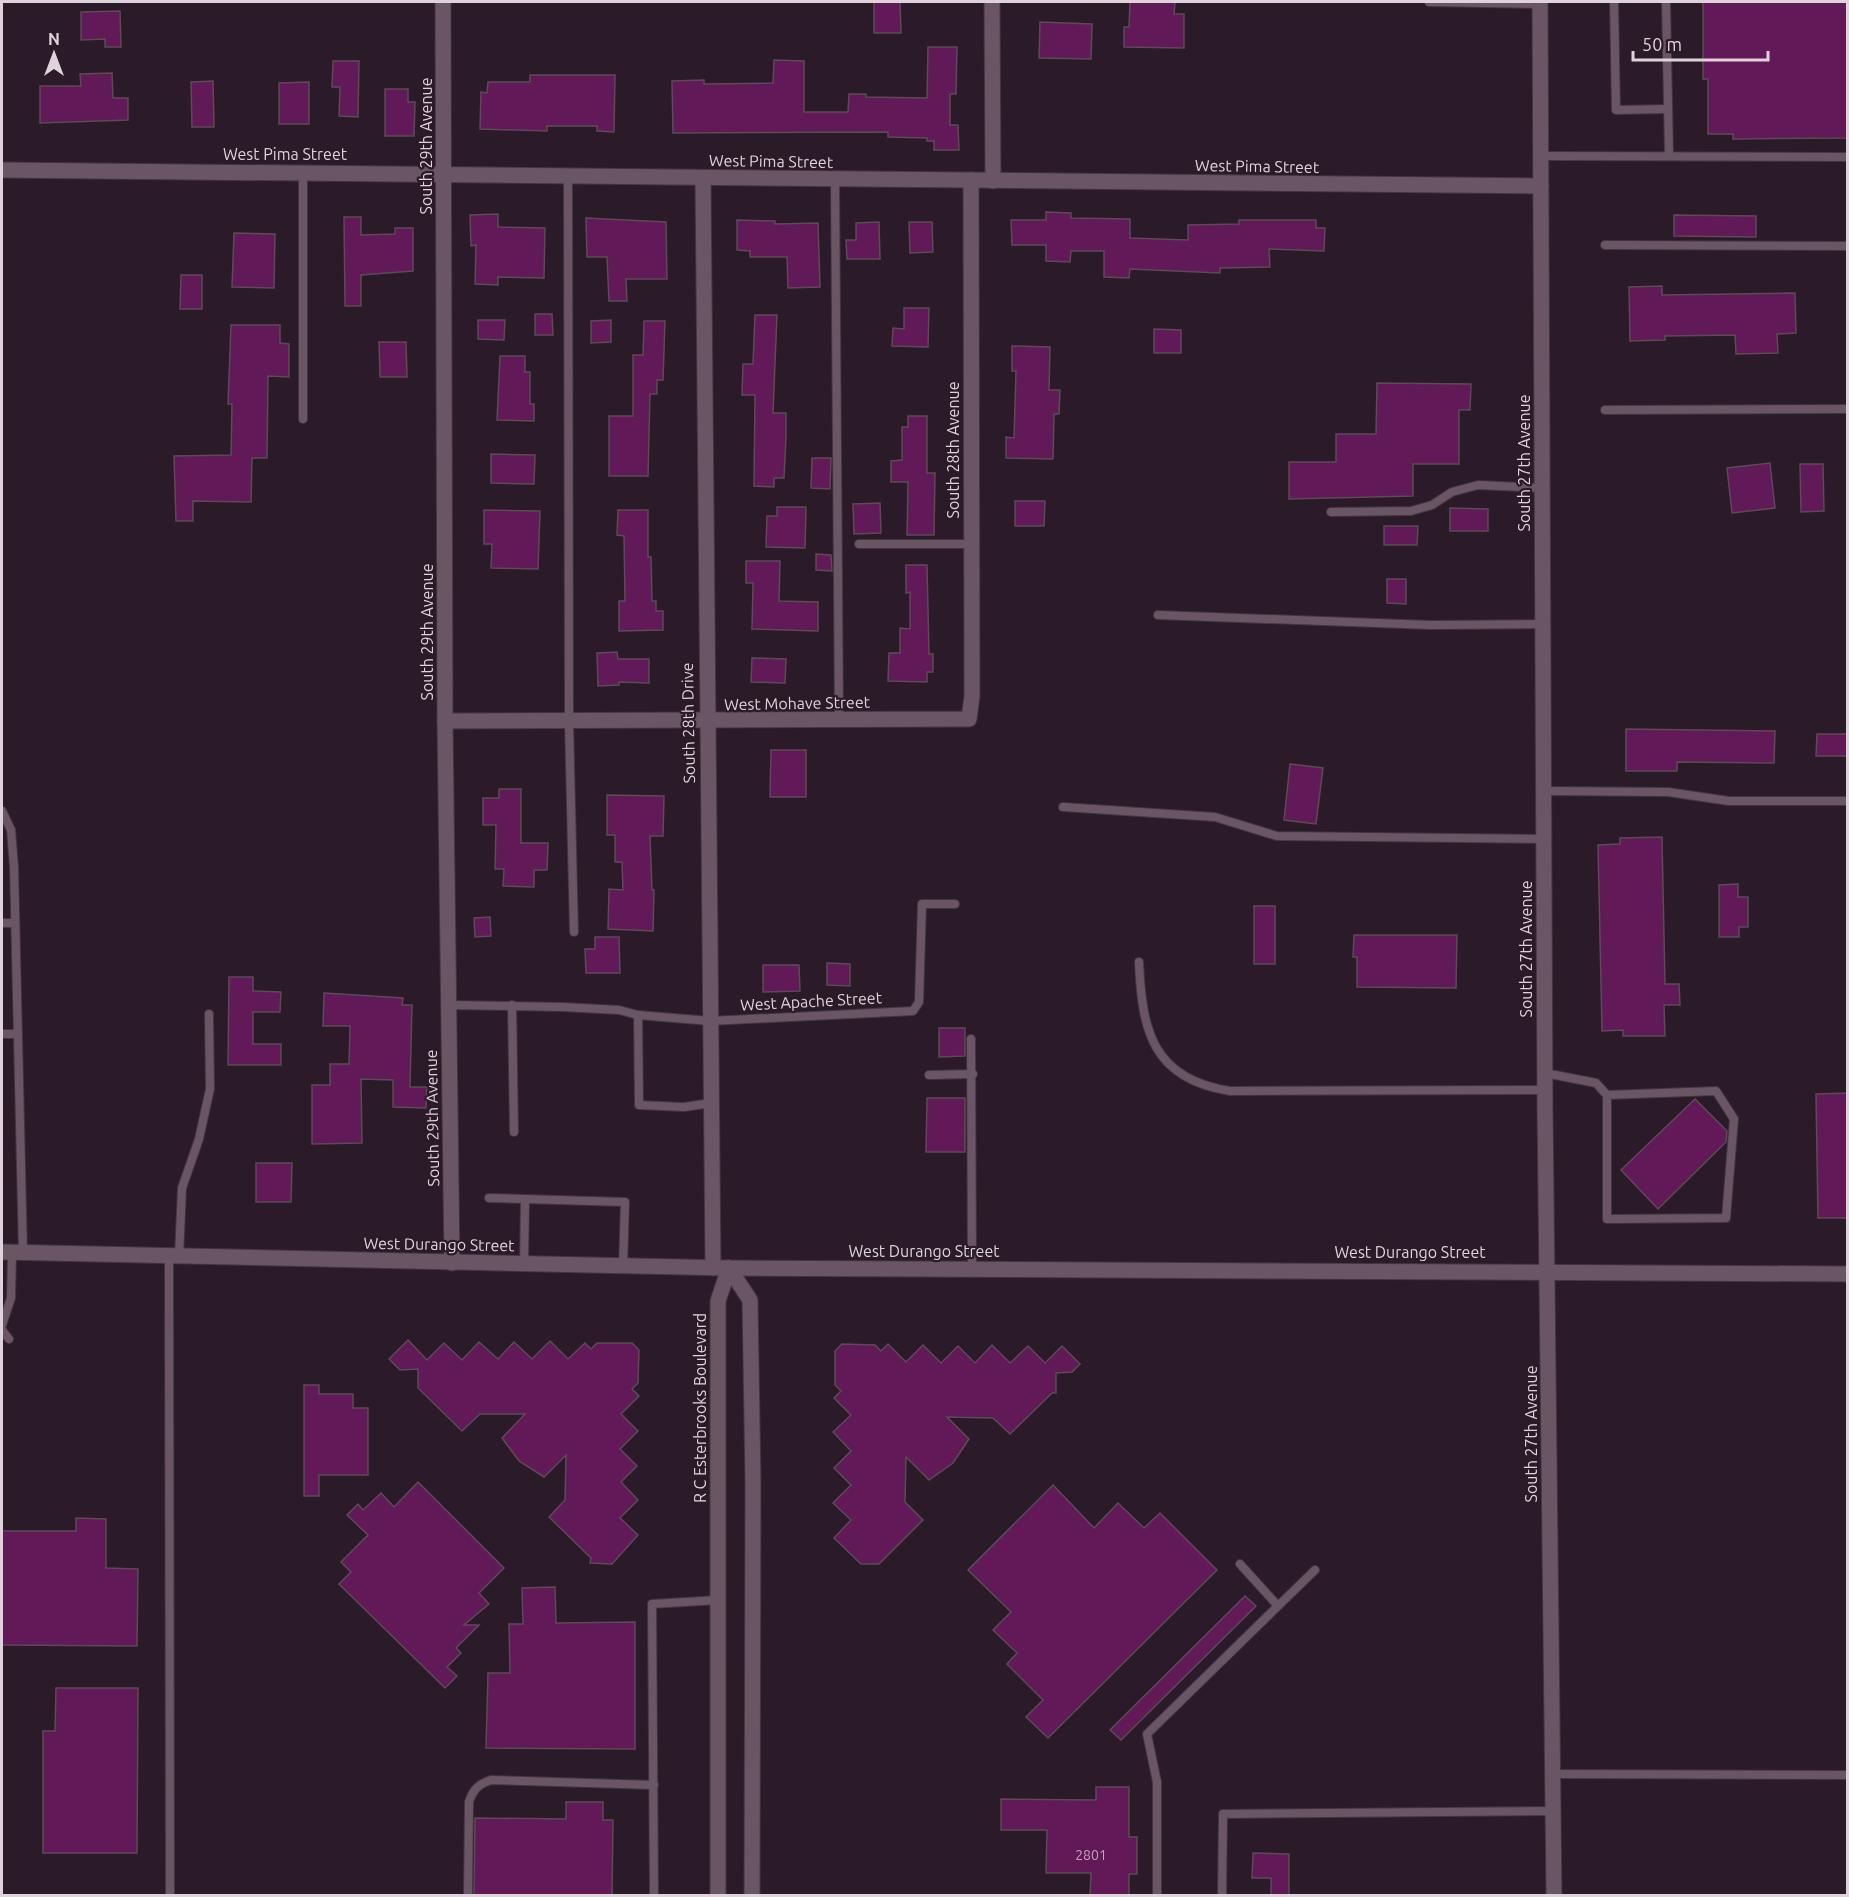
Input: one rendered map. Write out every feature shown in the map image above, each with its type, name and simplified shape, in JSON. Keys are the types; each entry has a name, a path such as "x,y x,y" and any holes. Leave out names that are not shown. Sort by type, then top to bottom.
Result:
{"street":[{"name":"South 29th Avenue","path":"443,2 445,721 452,1263"},
{"path":"992,2 993,180"},
{"name":"South 27th Avenue","path":"1540,3 1545,1090 1554,1896"},
{"name":"West Pima Street","path":"2,170 1541,186"},
{"name":"South 28th Drive","path":"703,178 706,722 713,1268"},
{"name":"South 28th Avenue","path":"969,719 972,696 971,180"},
{"name":"West Mohave Street","path":"445,721 706,722 969,719"},
{"name":"West Durango Street","path":"12,1253 713,1268 1848,1274"},
{"path":"729,1268 750,1300 753,1483 752,1896"},
{"name":"R C Esterbrooks Boulevard","path":"718,1896 718,1301 729,1268"}],"lane":[{"path":"1429,2 1540,3"},
{"path":"1614,2 1616,110 1668,110"},
{"path":"1666,2 1669,156"},
{"path":"1541,156 1848,157"},
{"path":"303,172 303,419"},
{"path":"568,176 569,722 574,932"},
{"path":"835,180 839,721"},
{"path":"1605,245 1848,246"},
{"path":"1605,410 1848,409"},
{"path":"1331,512 1411,511 1432,505 1452,492 1478,485 1542,488"},
{"path":"859,544 971,544"},
{"path":"1158,615 1430,624 1543,624"},
{"path":"1543,791 1668,792 1729,801 1848,801"},
{"path":"1063,807 1215,817 1277,836 1544,839"},
{"path":"2,812 11,830 18,1034 11,1298 2,1325"},
{"name":"West Apache Street","path":"448,1005 512,1005 619,1010 638,1015 710,1021 913,1011 919,1002 922,904 955,904"},
{"path":"2,923 15,922"},
{"path":"1139,962 1144,1018 1150,1039 1160,1057 1212,1089 1230,1091 1545,1090"},
{"path":"512,1005 514,1132"},
{"path":"170,1896 174,1256 182,1188 199,1139 210,1089 209,1014"},
{"path":"638,1015 639,1105 684,1107 711,1103"},
{"path":"2,1034 18,1034"},
{"path":"971,1040 973,1074 972,1269"},
{"path":"1545,1073 1596,1083 1607,1095 1607,1219 1725,1218 1734,1119 1716,1091 1607,1095"},
{"path":"929,1076 973,1074"},
{"path":"489,1198 625,1202 623,1266"},
{"path":"524,1264 525,1200"},
{"path":"2,1330 9,1339"},
{"path":"1240,1564 1278,1606"},
{"path":"1157,1896 1157,1782 1147,1734 1315,1569"},
{"path":"654,1896 652,1604 718,1600"},
{"path":"1553,1774 1848,1775"},
{"path":"468,1896 469,1802 472,1792 481,1784 492,1780 654,1785"},
{"path":"1222,1896 1222,1814 1553,1811"}],"building":[{"path":"874,2 900,2 901,33 874,33"},
{"path":"1130,2 1175,2 1174,14 1184,14 1184,48 1124,47 1124,27 1129,27"},
{"path":"1703,2 1848,2 1848,138 1733,139 1733,134 1708,134 1708,79 1703,79"},
{"path":"120,11 121,47 105,47 105,39 81,40 81,12"},
{"path":"1040,22 1092,24 1091,59 1039,58"},
{"path":"928,47 957,47 956,94 950,94 950,125 958,125 959,150 934,150 934,141 927,141 927,138 888,137 888,132 673,133 672,81 704,80 704,84 773,83 774,60 804,61 804,112 848,112 849,94 866,94 866,97 927,98"},
{"path":"333,61 359,61 358,117 339,116 340,87 332,87"},
{"path":"112,73 113,98 128,98 128,120 40,123 40,86 81,86 80,74"},
{"path":"530,75 615,75 614,132 597,131 597,126 547,126 547,131 480,129 481,92 487,93 488,82 530,82"},
{"path":"213,81 214,127 192,127 191,82"},
{"path":"309,82 309,124 279,124 279,83"},
{"path":"385,89 408,89 408,102 415,102 414,136 385,136"},
{"path":"1046,212 1071,213 1071,218 1130,219 1130,238 1188,240 1188,225 1239,224 1239,220 1316,220 1316,228 1325,228 1324,251 1269,249 1270,267 1220,268 1220,273 1130,269 1129,278 1104,277 1104,251 1071,251 1070,262 1046,261 1046,245 1012,245 1011,220 1046,220"},
{"path":"498,214 498,227 545,228 544,278 498,277 498,285 475,284 476,245 471,246 470,215"},
{"path":"1674,215 1756,216 1756,237 1674,236"},
{"path":"344,217 361,217 361,235 395,234 395,228 413,228 413,271 361,275 361,306 345,306"},
{"path":"586,218 666,222 667,279 626,279 627,301 609,301 607,257 587,257"},
{"path":"737,220 775,221 775,224 818,223 820,287 788,288 787,257 750,257 750,251 737,250"},
{"path":"879,222 880,259 847,259 846,240 856,240 856,223"},
{"path":"909,222 932,222 933,252 910,253"},
{"path":"234,233 275,234 274,288 232,287"},
{"path":"181,275 202,275 202,309 180,309"},
{"path":"1662,286 1662,295 1795,293 1796,333 1777,334 1778,353 1736,354 1735,335 1665,336 1665,340 1630,341 1629,287"},
{"path":"904,308 929,308 928,347 892,346 893,328 904,329"},
{"path":"535,314 552,314 553,335 535,335"},
{"path":"755,315 777,315 773,413 786,413 786,437 784,478 774,478 774,487 754,486 755,395 742,395 743,364 753,364"},
{"path":"478,320 505,320 504,340 478,339"},
{"path":"611,320 611,342 591,343 591,321"},
{"path":"644,321 665,321 663,380 657,380 657,394 650,394 648,476 609,476 609,416 633,416 633,355 643,355"},
{"path":"231,325 280,325 280,343 289,344 289,377 268,376 267,458 252,458 251,502 193,501 193,521 176,521 174,456 231,455 232,404 228,404"},
{"path":"1154,329 1181,330 1181,353 1154,353"},
{"path":"379,342 406,342 407,377 380,377"},
{"path":"1012,346 1050,347 1049,390 1060,390 1059,414 1054,414 1053,459 1006,458 1006,437 1014,438 1016,371 1012,371"},
{"path":"500,356 525,356 525,372 530,372 530,404 534,404 534,421 497,420"},
{"path":"1377,383 1471,384 1470,410 1459,410 1459,464 1413,464 1413,496 1289,499 1289,462 1336,462 1336,434 1376,434"},
{"path":"908,416 927,416 927,473 935,473 934,535 907,535 908,482 891,482 891,461 902,460 902,427 908,427"},
{"path":"491,454 535,455 534,484 491,483"},
{"path":"812,458 831,458 830,489 811,488"},
{"path":"1770,463 1775,508 1732,513 1727,468"},
{"path":"1800,464 1823,464 1824,511 1801,512"},
{"path":"1015,501 1045,501 1044,526 1015,526"},
{"path":"880,503 881,533 854,534 853,504"},
{"path":"777,507 806,507 805,548 766,547 767,516 777,516"},
{"path":"1450,508 1488,509 1488,531 1450,531"},
{"path":"484,510 540,511 538,569 491,568 492,544 484,544"},
{"path":"618,510 648,510 648,557 651,557 652,601 656,601 656,611 663,611 663,630 619,631 619,601 625,601 624,536 617,535"},
{"path":"1384,526 1418,526 1417,545 1384,545"},
{"path":"816,554 831,555 832,571 816,570"},
{"path":"746,561 780,561 779,601 818,602 818,631 752,629 753,583 746,583"},
{"path":"906,565 927,565 929,654 933,654 933,672 927,672 927,682 888,681 889,653 900,653 900,628 910,629 910,592 906,593"},
{"path":"1387,579 1406,579 1406,604 1387,603"},
{"path":"617,652 618,659 649,659 649,683 619,682 619,685 598,686 597,653"},
{"path":"752,658 786,659 785,683 751,682"},
{"path":"1626,729 1775,731 1774,763 1677,762 1677,771 1626,771"},
{"path":"1817,734 1848,734 1848,756 1816,756"},
{"path":"771,750 806,750 806,797 770,797"},
{"path":"1290,764 1323,768 1316,824 1284,820"},
{"path":"499,789 521,789 521,843 548,843 547,870 534,870 534,887 503,886 504,869 495,869 496,825 483,825 483,798 499,798"},
{"path":"607,795 664,796 663,836 650,836 652,890 654,890 653,931 608,929 609,889 623,890 622,862 615,862 615,835 607,835"},
{"path":"1662,837 1665,984 1679,984 1680,1005 1664,1005 1665,1036 1623,1036 1623,1030 1602,1031 1598,845 1620,844 1620,838"},
{"path":"1738,884 1738,897 1748,897 1748,927 1739,927 1739,937 1719,937 1719,885"},
{"path":"1254,906 1275,906 1275,964 1254,964"},
{"path":"490,917 491,936 475,937 474,918"},
{"path":"1354,935 1457,935 1456,988 1357,987 1357,957 1353,957"},
{"path":"595,937 619,937 620,973 586,973 585,949 595,949"},
{"path":"827,963 850,964 850,986 827,985"},
{"path":"763,965 799,965 800,991 763,992"},
{"path":"229,977 253,977 253,991 281,992 280,1012 253,1012 253,1044 281,1044 281,1065 228,1065"},
{"path":"324,993 403,998 402,1005 412,1005 410,1087 427,1087 426,1108 393,1107 393,1080 361,1079 362,1143 312,1144 312,1085 330,1085 330,1064 349,1064 350,1026 323,1026"},
{"path":"939,1028 965,1028 965,1056 939,1057"},
{"path":"1848,1093 1848,1218 1818,1218 1816,1094"},
{"path":"927,1098 965,1098 965,1152 926,1152"},
{"path":"1695,1099 1727,1131 1726,1142 1658,1209 1621,1170"},
{"path":"256,1163 292,1163 291,1202 256,1202"},
{"path":"408,1340 427,1360 444,1343 462,1360 479,1342 498,1359 514,1342 532,1359 550,1341 568,1359 585,1343 591,1349 597,1343 632,1343 639,1350 638,1383 632,1389 639,1396 621,1414 638,1431 620,1449 637,1466 621,1482 638,1500 620,1518 638,1535 612,1564 590,1563 591,1558 549,1517 565,1500 566,1455 544,1477 519,1461 502,1438 525,1414 480,1414 462,1431 418,1388 418,1369 400,1370 389,1359"},
{"path":"842,1344 875,1345 881,1351 888,1344 906,1362 923,1345 941,1363 958,1346 975,1363 992,1345 1010,1363 1028,1346 1045,1363 1062,1346 1080,1364 1072,1372 1056,1373 1056,1393 1052,1393 1010,1434 993,1418 947,1417 969,1439 953,1463 929,1480 906,1457 905,1502 923,1520 879,1564 861,1564 834,1538 851,1520 833,1503 851,1485 834,1468 851,1451 833,1432 851,1415 834,1398 841,1391 835,1385 835,1351"},
{"path":"304,1385 319,1385 319,1394 353,1394 353,1408 368,1408 368,1475 319,1475 319,1496 304,1496"},
{"path":"418,1482 504,1568 479,1593 489,1604 464,1625 479,1625 456,1648 461,1653 447,1667 457,1676 445,1688 339,1584 351,1572 341,1562 368,1535 347,1515 358,1504 363,1510 381,1493 394,1507"},
{"path":"1053,1485 1094,1528 1118,1503 1144,1528 1160,1513 1217,1570 1048,1738 1026,1717 1043,1700 1007,1664 1017,1653 993,1630 1011,1612 968,1570"},
{"path":"76,1518 106,1519 106,1568 138,1569 137,1646 2,1645 2,1531 76,1531"},
{"path":"555,1587 556,1623 635,1622 635,1749 486,1748 488,1673 510,1673 509,1624 523,1624 522,1588"},
{"path":"1245,1596 1256,1606 1121,1740 1110,1730"},
{"path":"56,1688 138,1688 137,1853 43,1853 43,1731 55,1731"},
{"path":"1096,1787 1129,1787 1129,1837 1137,1837 1137,1874 1129,1874 1129,1896 1090,1896 1091,1873 1046,1873 1047,1830 1001,1830 1001,1799 1096,1800"},
{"path":"566,1802 603,1802 603,1820 613,1820 612,1896 474,1896 475,1818 566,1819"},
{"path":"1253,1853 1289,1854 1289,1896 1271,1896 1271,1878 1252,1878"}]}
